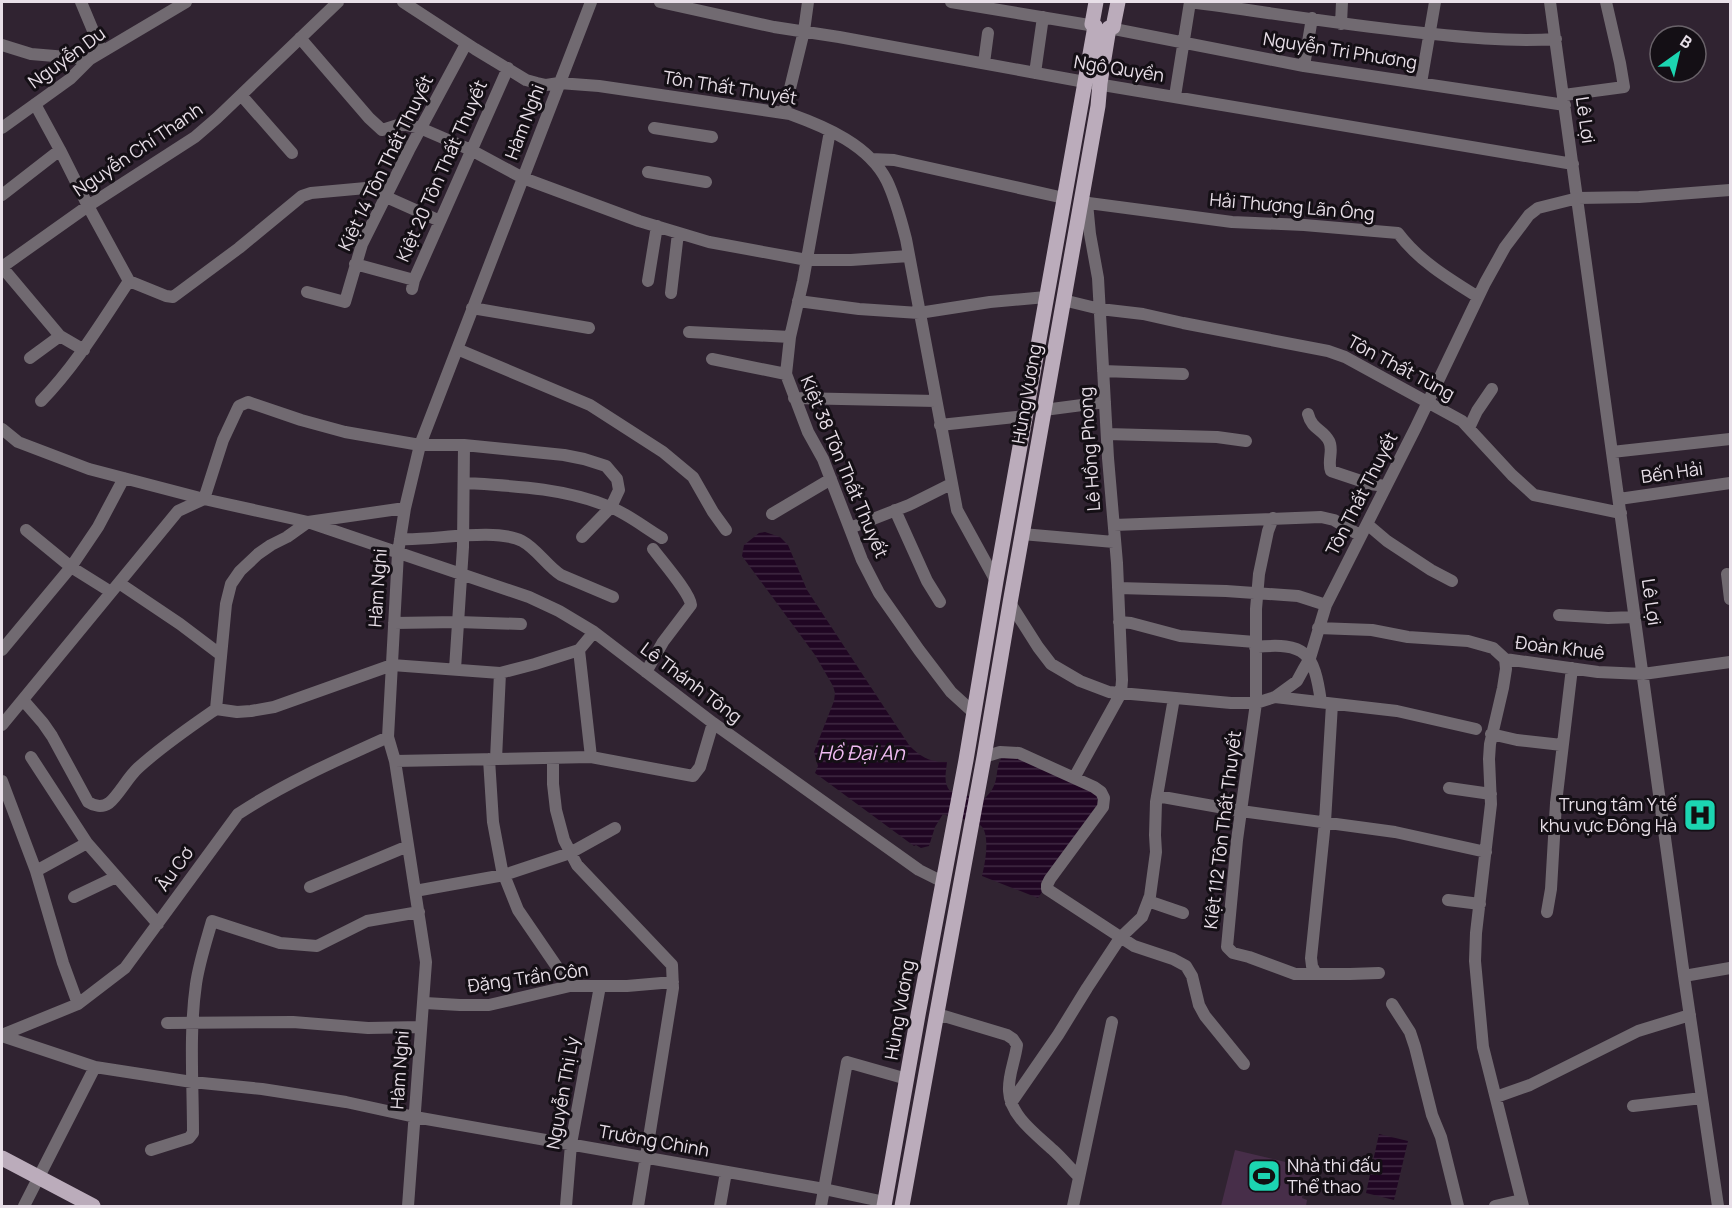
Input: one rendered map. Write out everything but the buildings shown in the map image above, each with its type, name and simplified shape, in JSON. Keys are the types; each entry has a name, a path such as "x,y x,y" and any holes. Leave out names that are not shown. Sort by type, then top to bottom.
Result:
{"main road":[{"name":"Hùng Vương","path":"885,1204 960,793 1064,198 1093,83 1102,26 1096,2"},
{"name":"Hùng Vương","path":"1102,26 1118,2"},
{"name":"Hùng Vương","path":"906,1206 924,1082 972,825 1063,300 1084,202 1098,106 1093,83"},
{"path":"1064,198 1084,202"},
{"path":"1046,297 1063,300"},
{"path":"1026,415 1044,413"},
{"path":"996,581 1010,603"},
{"path":"943,882 961,885"},
{"path":"918,1015 936,1018"},
{"path":"907,1079 924,1082"},
{"path":"2,1158 93,1206"},
{"path":"885,1204 906,1206"}],"street":[{"path":"81,2 102,52"},
{"name":"Nguyễn Du","path":"2,128 70,79 90,59 186,2"},
{"name":"Nguyễn Chí Thanh","path":"2,267 88,206 195,137 338,2"},
{"name":"Tôn Thất Thuyết","path":"403,2 526,80 546,85 559,83 599,86 784,113 819,125 852,143 871,159 886,180 898,209 957,510 996,581"},
{"name":"Hàm Nghi","path":"408,1206 426,962 395,761 388,737 400,539 420,445 591,2"},
{"name":"Ngô Quyền","path":"660,2 774,27 1573,164"},
{"path":"784,113 804,31 808,2"},
{"name":"Nguyễn Tri Phương","path":"951,2 1102,26 1304,66 1564,100 1624,87 1606,2"},
{"path":"1175,96 1190,2 1341,24 1471,38 1530,41 1556,39"},
{"path":"1341,24 1342,2"},
{"path":"1421,83 1435,2"},
{"name":"Lê Lợi","path":"1550,2 1684,976 1718,1206"},
{"path":"1035,73 1043,17"},
{"path":"1304,66 1312,18"},
{"path":"984,63 988,33"},
{"path":"300,38 382,130 401,124 420,128 471,150 523,178 709,242 807,260 909,256"},
{"name":"Kiệt 14 Tôn Thất Thuyết","path":"307,292 345,302 362,244 420,128 466,44"},
{"path":"2,45 31,54 90,59"},
{"name":"Kiệt 20 Tôn Thất Thuyết","path":"355,264 413,285 508,68"},
{"path":"241,95 292,153"},
{"path":"35,104 129,281 166,296 173,297 239,248 302,196 311,193 366,188 440,220"},
{"path":"654,128 712,137"},
{"name":"Kiệt 38 Tôn Thất Thuyết","path":"830,131 807,260 790,337 786,374 808,432 823,459 862,560 879,593 951,692 974,713"},
{"path":"2,195 60,150"},
{"path":"871,159 894,160 1064,198"},
{"path":"648,172 706,182"},
{"name":"Tôn Thất Thuyết","path":"1010,603 1038,647 1052,664 1080,681 1109,692 1231,703 1256,703 1275,698 1297,681 1310,657 1326,605 1478,297 1505,247 1529,215 1538,208 1578,198 1640,197 1731,190"},
{"name":"Hải Thượng Lãn Ông","path":"1084,202 1232,222 1398,233 1428,264 1478,297"},
{"name":"Lê Hồng Phong","path":"1084,202 1098,278 1118,588 1122,693"},
{"path":"648,280 657,226"},
{"path":"671,292 678,233"},
{"path":"2,267 60,336 84,350"},
{"path":"41,401 84,350 129,281"},
{"path":"798,301 919,314 990,302 1046,297"},
{"name":"Tôn Thất Tùng","path":"1063,300 1100,309 1143,314 1328,351 1365,367 1462,421 1512,475 1534,495 1621,513"},
{"path":"472,308 589,328"},
{"path":"689,332 790,337"},
{"path":"30,358 60,336"},
{"path":"457,349 590,405 663,452 693,477 726,530"},
{"path":"712,358 786,374"},
{"path":"1103,371 1183,374"},
{"path":"1469,428 1492,389"},
{"path":"794,398 936,401"},
{"path":"2,725 178,511 204,499 237,410 239,406 248,402 345,432 420,445 464,445 564,455 606,466 615,474 619,486 618,495 611,507 582,537"},
{"path":"1044,413 1105,402"},
{"path":"1308,414 1311,423 1330,442 1329,466 1331,471 1370,484 1386,486"},
{"path":"940,425 1026,415"},
{"path":"2,429 18,442 89,469 204,499 308,522 405,508"},
{"path":"1107,434 1217,437 1246,441"},
{"path":"1612,452 1731,439"},
{"path":"455,669 464,536 464,445"},
{"path":"2,650 71,567 98,527 124,478"},
{"path":"772,514 831,479"},
{"path":"465,483 540,489 569,494 611,507 662,538"},
{"name":"Bến Hải","path":"1619,499 1731,483"},
{"path":"850,528 951,484"},
{"path":"895,510 927,580 940,602"},
{"path":"1114,525 1321,517 1364,530 1388,541 1431,570 1452,581"},
{"name":"Kiệt 112 Tôn Thất Thuyết","path":"1273,518 1262,558 1257,593 1256,703 1241,811 1227,947 1233,953 1295,974 1379,973"},
{"path":"216,709 226,604 235,577 271,544 287,537 308,522"},
{"name":"Lê Thánh Tông","path":"308,522 529,597 559,611 594,632 713,723 919,870 943,882"},
{"path":"26,530 71,567 115,587 180,624 221,655"},
{"path":"1022,534 1114,542"},
{"path":"400,539 500,536 521,540 561,575 613,597"},
{"path":"646,672 663,642 692,603 653,549"},
{"path":"1727,574 1731,599"},
{"path":"1118,588 1298,596 1326,605"},
{"path":"1559,615 1635,617"},
{"path":"394,623 458,621 521,624"},
{"path":"1119,622 1180,636 1293,647 1310,657 1326,703 1325,822 1311,957 1316,974"},
{"name":"Đoàn Khuê","path":"1318,628 1372,630 1408,637 1468,641 1493,648 1505,659 1598,672 1643,674 1731,662"},
{"path":"23,700 52,736 87,802 98,806 109,803 137,769 216,709 251,711 274,707 392,664 500,673 579,650 594,632"},
{"path":"579,650 591,757"},
{"path":"1495,1206 1522,1203 1483,1047 1474,961 1491,794 1489,759 1491,734 1503,688 1505,659"},
{"path":"1547,912 1551,889 1556,803 1572,668"},
{"path":"500,673 492,759 493,822 504,874 518,910 570,986"},
{"path":"1074,778 1122,693"},
{"path":"1011,1103 1120,938 1142,917 1148,901 1156,852 1157,796 1174,698"},
{"path":"1275,698 1397,711 1476,729"},
{"path":"395,761 591,757 693,776 700,767 713,723"},
{"path":"1491,734 1562,745"},
{"name":"Âu Cơ","path":"2,1035 78,1004 125,968 238,814 260,799 291,783 388,737"},
{"path":"984,757 1000,752 1019,753 1101,792 1104,798 1103,807 1050,879 1047,890 1134,946 1173,959 1186,966 1192,976 1202,1011 1244,1065"},
{"path":"31,757 87,843 158,924"},
{"path":"553,758 556,810 570,853 585,874 672,965 673,988 638,1206"},
{"path":"2,781 36,871 63,963 78,1004"},
{"path":"1449,788 1491,794"},
{"path":"1157,796 1241,811 1395,832 1486,852"},
{"path":"416,891 504,874 570,853 615,828"},
{"path":"36,871 87,843"},
{"path":"310,887 408,846"},
{"path":"74,897 116,877"},
{"path":"1448,900 1480,904"},
{"path":"1148,901 1183,913"},
{"path":"151,1150 192,1135 193,1022 197,981 212,921 280,943 317,946 367,921 419,912"},
{"path":"1684,976 1731,968"},
{"name":"Đặng Trần Côn","path":"424,1003 489,1005 570,986 627,987 673,982"},
{"name":"Nguyễn Thị Lý","path":"566,1206 571,1144 600,986"},
{"path":"1392,1004 1410,1032 1415,1047 1458,1206"},
{"path":"1496,1097 1530,1085 1638,1031 1690,1015"},
{"path":"936,1018 944,1016 1013,1039 1017,1045 1009,1082 1011,1103 1030,1128 1079,1177"},
{"path":"167,1023 293,1022 368,1028 421,1027"},
{"path":"1073,1206 1112,1022"},
{"name":"Trường Chinh","path":"2,1035 95,1067 346,1102 415,1117 824,1189 885,1204"},
{"path":"821,1206 848,1062 907,1079"},
{"path":"24,1206 95,1067"},
{"path":"1633,1106 1702,1098"},
{"path":"720,1206 726,1172"}],"shaded area":[{"name":"Nhà thi đấu Thể thao","path":"1235,1150 1302,1166 1297,1186 1304,1188 1302,1198 1307,1200 1306,1206 1221,1206"}],"water":[{"name":"Hồ Đại An","path":"765,532 780,537 788,545 807,590 909,745 926,758 947,762 946,781 950,791 983,800 993,788 1003,755 1010,753 1106,794 1038,898 982,876 986,857 986,841 983,829 977,823 943,814 935,827 929,846 921,848 914,846 815,773 818,766 814,752 835,693 815,655 742,556 744,545 759,533"},
{"path":"1379,1134 1408,1141 1394,1200 1366,1193"}],"place":[{"name":"Trung tâm Y tế khu vực Đông Hà","path":"1700,815"},
{"name":"Nhà thi đấu Thể thao","path":"1264,1176"}]}
